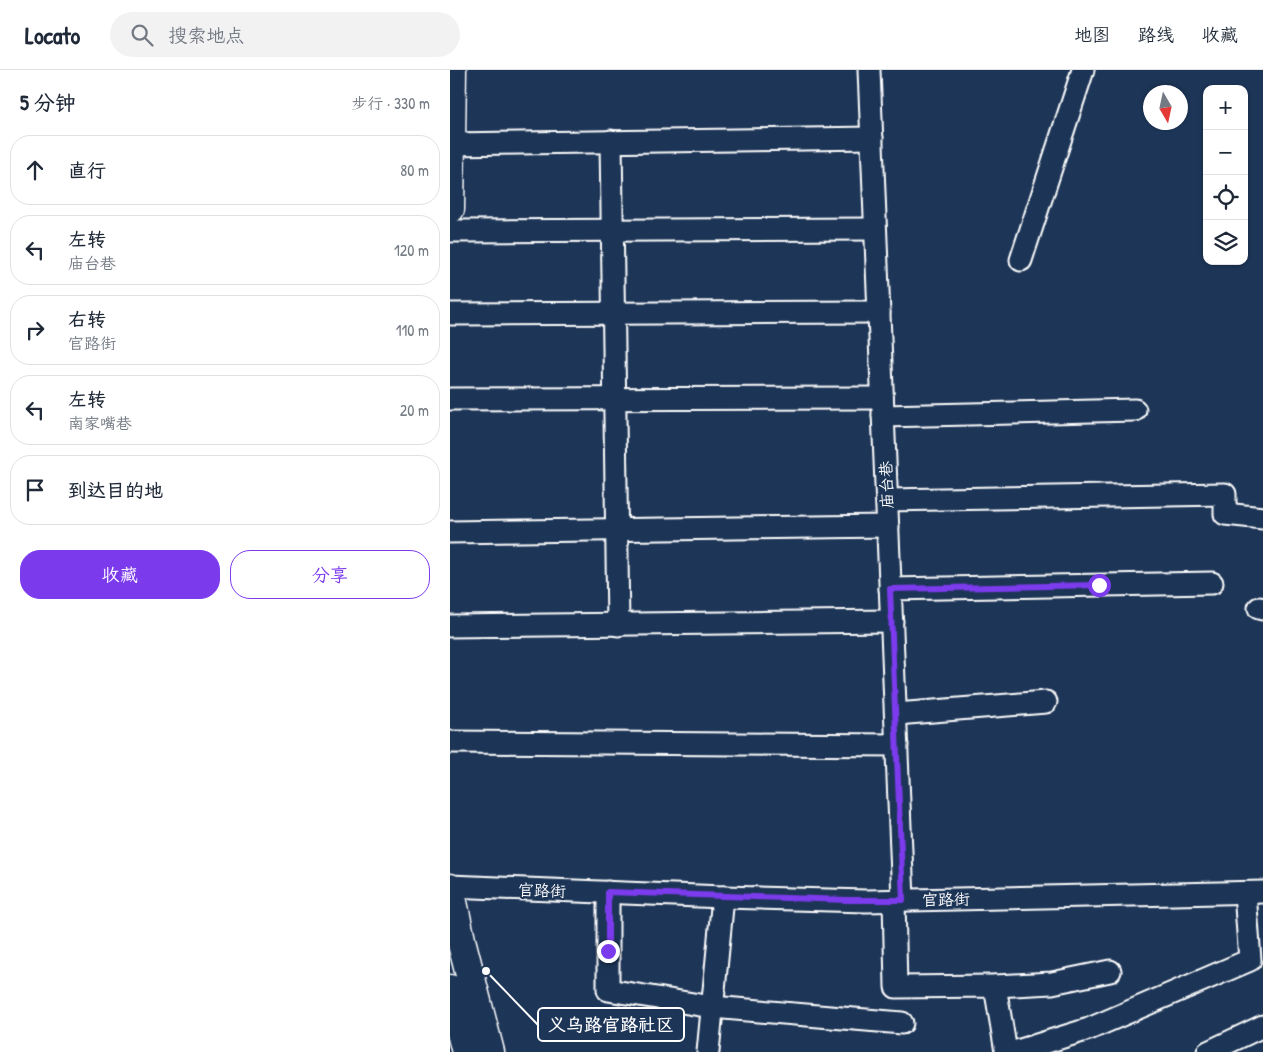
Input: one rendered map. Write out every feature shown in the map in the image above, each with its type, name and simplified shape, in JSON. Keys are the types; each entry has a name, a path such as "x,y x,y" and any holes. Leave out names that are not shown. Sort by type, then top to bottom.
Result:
{"main road":[{"path":"450,209 452,70"},
{"path":"450,887 461,940 490,1052"},
{"path":"450,989 466,1052"}],"street":[{"name":"庙台巷","path":"869,70 897,745 898,900 896,987 995,986"},
{"path":"1021,260 1083,70"},
{"path":"451,144 872,138"},
{"path":"611,141 618,625"},
{"path":"450,231 875,229"},
{"path":"450,314 879,312"},
{"path":"450,400 615,400 882,407 1135,410"},
{"path":"887,500 1225,494 1225,514 1263,518"},
{"path":"450,532 888,526"},
{"path":"890,589 1212,582"},
{"path":"450,626 892,621"},
{"path":"896,714 1046,702"},
{"path":"450,742 897,745"},
{"name":"官路街","path":"450,887 723,897 898,900 1254,893"},
{"path":"608,892 608,990 712,1007 902,1023"},
{"path":"1014,1052 1089,1029 1250,960 1254,893"},
{"path":"708,1052 723,897"},
{"path":"1006,1052 995,986 1052,983 1110,971"},
{"path":"1208,1052 1263,1026"}],"place":[{"name":"义乌路官路社区","path":"486,971"}],"route":[{"path":"608,951 608,892 866,901 903,900 890,589 1099,585"}]}
